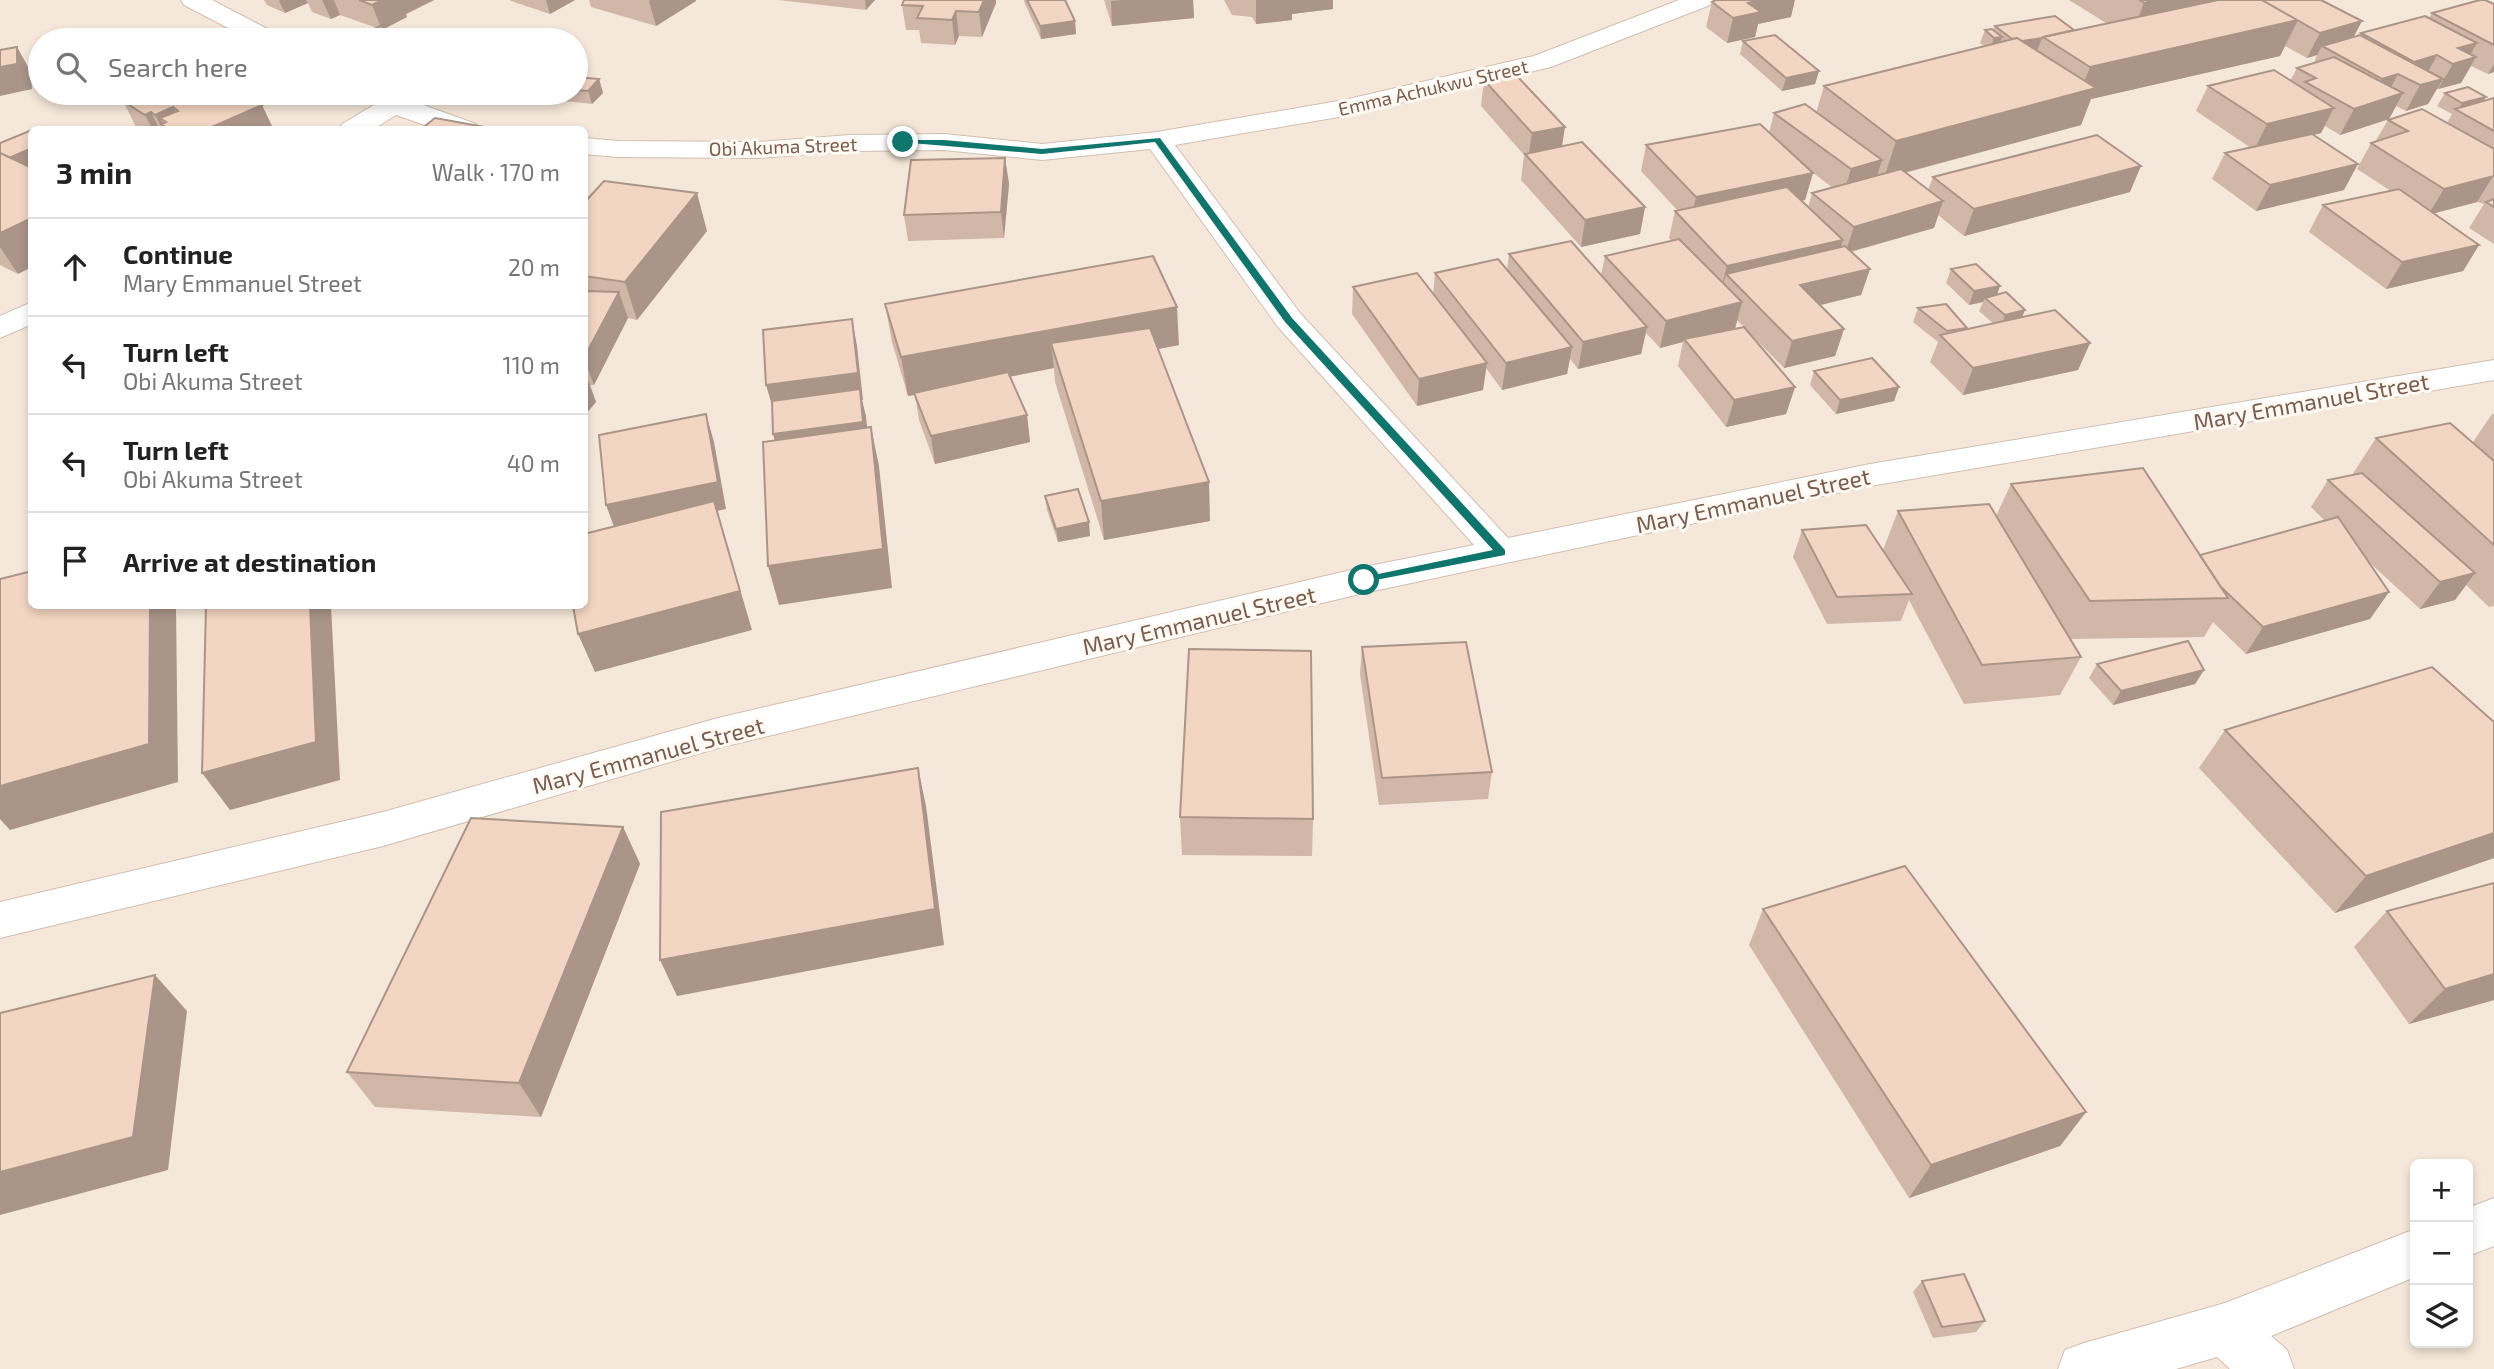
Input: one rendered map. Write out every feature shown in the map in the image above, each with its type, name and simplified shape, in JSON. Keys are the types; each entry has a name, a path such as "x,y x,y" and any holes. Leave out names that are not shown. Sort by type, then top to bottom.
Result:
{"street":[{"path":"193,0 247,28"},
{"name":"Emma Achukwu Street","path":"1157,140 1344,108 1542,62 1701,0"},
{"path":"359,126 394,105 455,126"},
{"path":"1157,140 1289,320 1501,552"},
{"name":"Obi Akuma Street","path":"588,146 758,150 850,143 944,142 1042,152 1157,140"},
{"path":"0,329 28,313"},
{"name":"Mary Emmanuel Street","path":"0,920 383,829 718,733 1364,580 1870,475 2494,370"},
{"path":"2473,1230 2494,1222"},
{"path":"2084,1369 2225,1329 2410,1255"},
{"path":"2225,1329 2268,1369"}],"shaded area":[{"path":"0,0 2494,0 2494,1369 0,1369"}],"building":[{"path":"359,0 382,0 372,5"},
{"path":"904,0 984,0 979,12 956,11 952,20 917,18 923,6 902,5"},
{"path":"1027,0 1065,0 1075,21 1040,26"},
{"path":"1761,0 1748,3 1761,12 1733,18 1712,2"},
{"path":"2218,0 2262,0 2298,20 2090,67 2043,37"},
{"path":"2262,0 2321,0 2362,21 2320,33"},
{"path":"2480,0 2494,4 2494,45 2432,13"},
{"path":"2055,16 2074,30 2022,41 2012,39 1995,26"},
{"path":"2425,16 2477,43 2458,48 2476,57 2453,64 2437,55 2414,62 2361,33"},
{"path":"1992,29 2002,37 1994,38 1985,30"},
{"path":"1775,35 1819,71 1786,78 1743,41"},
{"path":"2360,35 2443,79 2420,85 2398,74 2382,79 2322,46"},
{"path":"2017,38 2096,88 1896,141 1824,86"},
{"path":"17,47 17,64 0,67 0,50"},
{"path":"2334,57 2403,93 2354,109 2305,82 2316,78 2297,68"},
{"path":"2274,70 2334,108 2267,124 2208,86"},
{"path":"1516,75 1565,127 1532,133 1484,80"},
{"path":"588,78 599,79 588,91"},
{"path":"2468,87 2486,97 2462,103 2445,93"},
{"path":"2494,98 2494,131 2455,109"},
{"path":"1805,104 1882,160 1851,169 1774,113"},
{"path":"129,105 262,105 214,126 164,126 161,124 166,122 160,118 178,111 173,107 155,115 151,112 145,115"},
{"path":"2422,109 2494,149 2494,176 2444,189 2371,143 2408,131 2388,120"},
{"path":"435,118 479,126 425,126"},
{"path":"1760,124 1813,173 1696,197 1646,145"},
{"path":"28,132 28,150 9,158 0,153 0,143"},
{"path":"2312,134 2358,164 2270,185 2225,153"},
{"path":"2097,135 2141,166 1974,209 1933,177"},
{"path":"1582,142 1645,207 1585,220 1525,154"},
{"path":"0,153 28,166 28,220 0,233"},
{"path":"1005,158 1001,212 904,215 911,160"},
{"path":"1901,169 1943,201 1854,227 1812,193"},
{"path":"604,181 697,193 625,282 588,277 588,199"},
{"path":"1787,187 1843,240 1727,266 1675,211"},
{"path":"2399,189 2479,245 2402,262 2323,205"},
{"path":"2494,199 2494,207 2486,202"},
{"path":"1679,239 1742,302 1666,321 1605,256"},
{"path":"1571,241 1647,327 1583,342 1509,254"},
{"path":"1845,246 1870,269 1800,285 1844,329 1792,341 1726,274"},
{"path":"1153,256 1177,307 901,357 885,304"},
{"path":"1498,259 1572,347 1506,363 1435,273"},
{"path":"1976,264 2000,286 1974,291 1951,269"},
{"path":"1417,273 1487,363 1419,379 1353,287"},
{"path":"588,291 619,292 588,350"},
{"path":"2006,292 2025,310 2005,315 1985,298"},
{"path":"1946,304 1967,328 1947,331 1918,308"},
{"path":"2055,310 2090,343 1973,368 1940,335"},
{"path":"852,319 858,373 766,385 763,330"},
{"path":"1744,327 1795,387 1734,400 1684,339"},
{"path":"1150,328 1209,482 1101,501 1051,343"},
{"path":"1872,358 1899,387 1840,400 1814,371"},
{"path":"1008,372 1027,415 931,436 914,393"},
{"path":"860,389 863,422 773,434 772,401"},
{"path":"706,414 718,482 606,505 599,435"},
{"path":"2450,423 2494,461 2494,545 2376,438"},
{"path":"871,427 883,549 768,566 763,442"},
{"path":"2143,468 2228,598 2090,601 2011,484"},
{"path":"2362,473 2475,573 2440,582 2328,480"},
{"path":"1078,489 1089,522 1056,529 1045,496"},
{"path":"714,501 740,591 578,634 574,609 588,609 588,533"},
{"path":"1989,504 2081,657 1982,665 1898,511"},
{"path":"2338,517 2389,592 2263,627 2221,587 2200,555"},
{"path":"1866,525 1912,594 1837,597 1802,530"},
{"path":"28,572 28,609 150,609 149,744 0,786 0,579"},
{"path":"206,609 310,609 316,742 202,773"},
{"path":"2188,641 2204,670 2121,691 2097,664"},
{"path":"1466,642 1492,772 1382,778 1362,647"},
{"path":"1189,649 1311,651 1313,819 1180,817"},
{"path":"2432,667 2494,722 2494,833 2366,876 2225,730"},
{"path":"918,768 935,909 660,960 661,812"},
{"path":"471,818 623,827 519,1083 347,1072"},
{"path":"1905,866 2086,1112 1931,1165 1763,909"},
{"path":"2494,883 2494,974 2445,989 2387,911"},
{"path":"155,975 133,1137 0,1172 0,1013"},
{"path":"1964,1274 1985,1321 1942,1327 1922,1281"}],"route":[{"path":"903,142 944,142 1042,152 1157,140 1289,320 1501,552 1364,580"}]}
